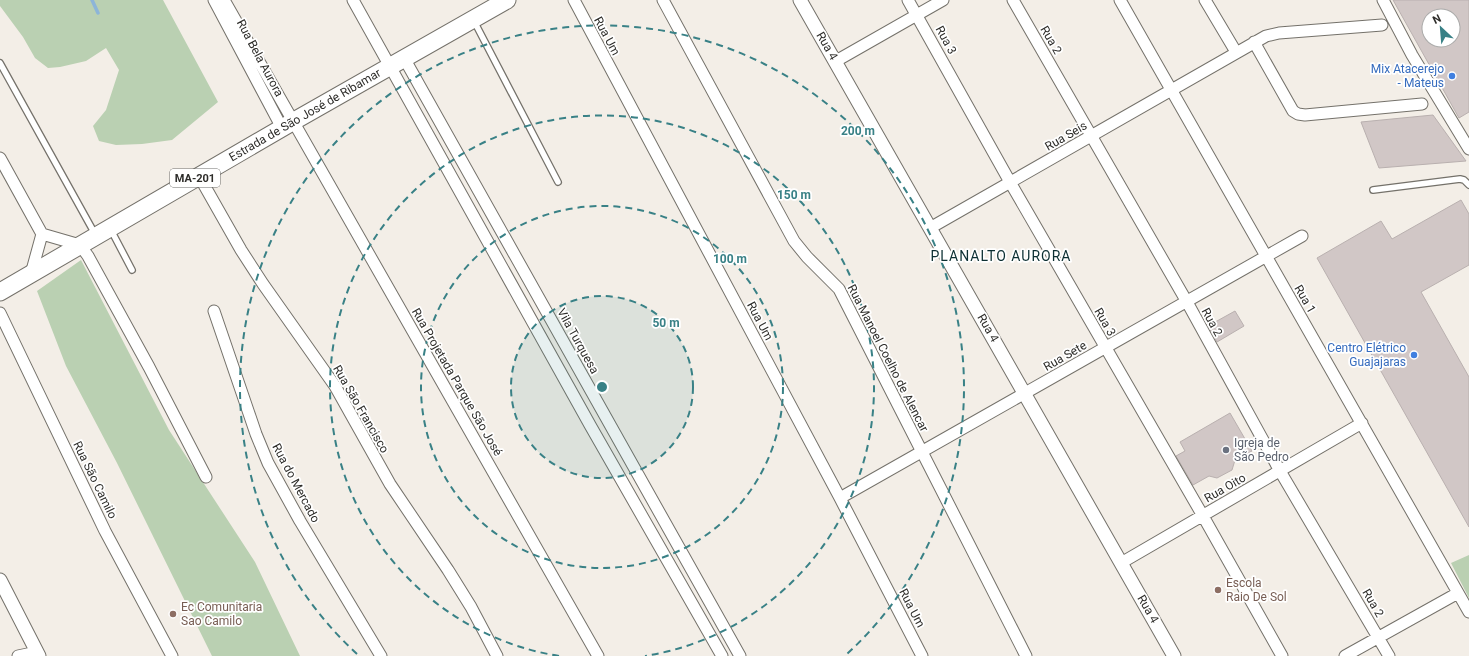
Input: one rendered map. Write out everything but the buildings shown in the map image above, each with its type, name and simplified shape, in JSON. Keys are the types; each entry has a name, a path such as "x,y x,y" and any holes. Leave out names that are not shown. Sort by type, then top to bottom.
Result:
{"main road":[{"name":"Estrada de São José de Ribamar","path":"0,292 199,176 507,0"}],"street":[{"name":"Rua Bela Aurora","path":"214,0 288,125"},
{"name":"Rua Bela Aurora","path":"224,0 288,125"},
{"path":"353,0 397,62 492,250 722,656"},
{"name":"Rua Um","path":"574,0 840,498 922,656"},
{"name":"Rua Manoel Coelho de Alencar","path":"663,0 794,241 807,257 839,290 1026,656"},
{"name":"Rua 4","path":"800,0 1174,656"},
{"name":"Rua 3","path":"908,0 1010,182 1282,656"},
{"path":"836,61 944,0"},
{"name":"Rua 2","path":"1013,0 1187,302 1280,471 1389,656"},
{"name":"Rua 1","path":"1120,0 1469,612"},
{"path":"1205,0 1236,52"},
{"path":"1383,0 1412,55 1469,149"},
{"name":"Rua Seis","path":"930,228 1266,36 1279,32 1382,25"},
{"path":"1254,42 1293,111 1298,114 1305,115 1422,104"},
{"name":"Vila Turquesa","path":"397,62 508,241 604,416 740,656"},
{"name":"Rua Projetada Parque São José","path":"288,125 598,656"},
{"path":"0,158 41,232 31,274"},
{"name":"Rua São Francisco","path":"199,176 241,250 263,284 335,386 390,484 448,570 497,656"},
{"path":"41,232 80,245 88,256 149,367 206,477"},
{"name":"Rua Sete","path":"840,498 1302,236"},
{"path":"492,250 508,241"},
{"name":"Rua do Mercado","path":"214,310 256,434 268,463 300,521 381,656"},
{"name":"Rua São Camilo","path":"0,312 105,531 172,656"},
{"path":"590,424 604,416"},
{"name":"Rua Oito","path":"1121,563 1362,423"},
{"path":"0,580 38,654 18,656"},
{"path":"690,599 703,591"},
{"path":"1345,656 1458,593"}],"lane":[{"path":"473,19 558,182"},
{"path":"0,62 103,232 132,270"},
{"path":"1373,190 1460,179 1464,180 1469,185"}],"green space":[{"path":"0,0 163,0 218,102 172,140 142,144 116,145 99,141 93,126 106,110 119,70 106,48 86,61 48,68 35,58 23,37 0,6"},
{"path":"81,260 169,430 255,562 300,656 212,656 117,463 66,366 37,291"},
{"path":"1469,555 1469,598 1451,563"}],"waterway":[{"path":"92,0 98,13"}],"place":[{"name":"Mix Atacerejo - Mateus","path":"1452,76"},
{"name":"Centro Elétrico Guajajaras","path":"1414,355"},
{"name":"Igreja de São Pedro","path":"1226,450"},
{"name":"Escola Raio De Sol","path":"1218,590"},
{"name":"Ec Comunitaria Sao Camilo","path":"173,614"}],"district":[{"name":"PLANALTO AURORA","path":"1001,256"}]}
